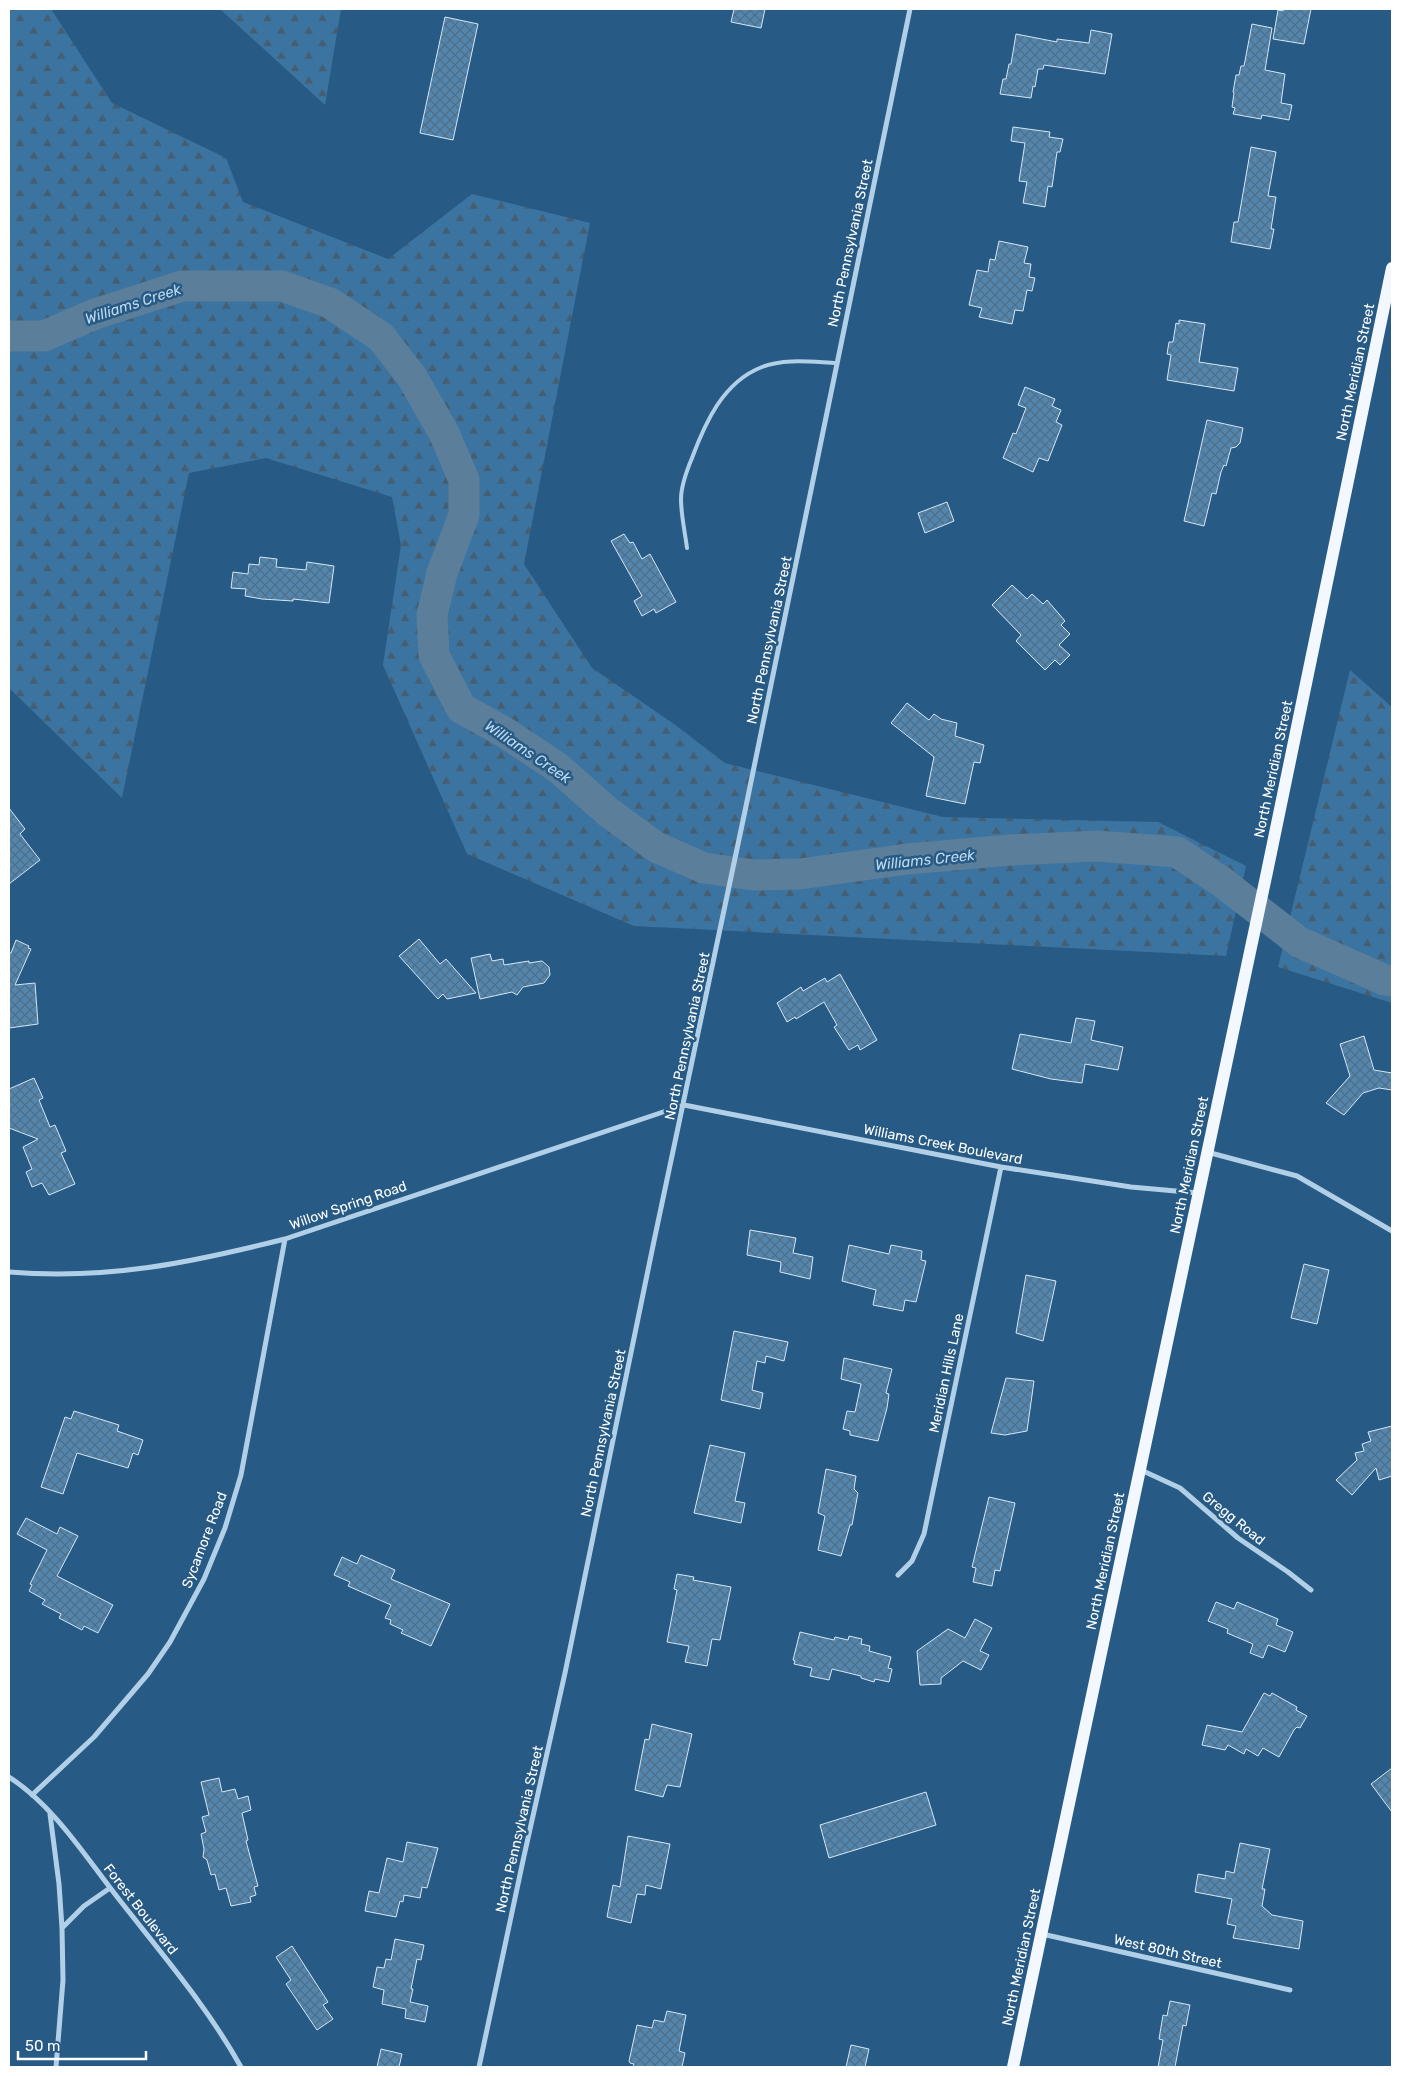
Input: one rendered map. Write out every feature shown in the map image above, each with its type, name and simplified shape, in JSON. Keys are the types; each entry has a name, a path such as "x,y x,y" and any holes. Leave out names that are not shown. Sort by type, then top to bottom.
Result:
{"main road":[{"name":"North Meridian Street","path":"1013,2067 1267,872 1392,268"}],"street":[{"name":"North Pennsylvania Street","path":"479,2067 565,1673 746,811 910,9"},
{"name":"Williams Creek Boulevard","path":"684,1105 1001,1168 1131,1187 1199,1193"},
{"name":"Willow Spring Road","path":"9,1272 81,1274 146,1269 226,1254 285,1239 684,1105"},
{"path":"1207,1152 1296,1176 1392,1231"},
{"name":"Meridian Hills Lane","path":"898,1575 912,1561 924,1534 1001,1168"},
{"name":"Sycamore Road","path":"32,1795 94,1737 148,1674 170,1642 204,1579 225,1528 240,1475 285,1239"},
{"name":"Gregg Road","path":"1140,1470 1180,1488 1238,1538 1288,1572 1310,1590"},
{"name":"Forest Boulevard","path":"9,1776 49,1812 110,1888 216,2026 241,2067"},
{"path":"49,1812 59,1884 62,1928 63,1980 56,2067"},
{"path":"62,1928 84,1906 110,1888"},
{"name":"West 80th Street","path":"1041,1934 1290,1990"}],"lane":[{"path":"687,548 681,498 688,469 704,425 722,398 741,379 761,367 782,362 837,363"}],"green space":[{"path":"9,9 51,9 112,103 226,158 243,202 388,259 472,194 590,223 524,564 592,668 674,724 725,763 943,817 1158,822 1246,866 1226,956 634,926 467,854 383,665 401,545 392,497 266,458 189,473 122,798 9,688"},
{"path":"220,9 341,9 325,105"},
{"path":"1350,670 1392,707 1392,1003 1278,967"}],"building":[{"path":"734,9 765,9 761,28 731,22"},
{"path":"1283,9 1311,9 1304,44 1273,39 1278,10 1283,11"},
{"path":"445,17 478,24 453,140 420,133"},
{"path":"1252,24 1272,28 1265,70 1285,74 1281,103 1292,105 1289,120 1262,115 1261,119 1233,114 1235,108 1232,107 1233,92 1236,75 1239,75 1241,66 1244,66"},
{"path":"1091,30 1112,34 1105,74 1044,65 1043,69 1038,69 1031,98 1000,94 1003,79 1006,79 1009,64 1011,64 1016,34 1057,42 1057,39 1089,43"},
{"path":"1013,127 1050,132 1049,137 1063,139 1060,152 1057,152 1052,187 1048,186 1045,207 1023,203 1027,182 1019,181 1025,143 1011,141"},
{"path":"1251,147 1276,152 1268,196 1276,197 1271,229 1274,229 1270,249 1231,242 1234,222 1238,222"},
{"path":"999,241 1028,247 1024,263 1031,264 1029,277 1035,278 1032,291 1027,290 1023,311 1015,310 1012,324 979,317 982,308 969,305 977,270 988,272 990,259 995,260"},
{"path":"1179,320 1205,324 1199,362 1238,368 1234,391 1167,380 1171,355 1167,354 1169,342 1173,342 1176,323 1179,324"},
{"path":"1025,387 1055,399 1052,406 1061,410 1056,422 1062,425 1048,461 1039,458 1033,472 1003,458 1013,433 1016,434 1026,408 1018,405"},
{"path":"1207,420 1243,428 1240,443 1236,447 1231,448 1226,466 1224,465 1221,472 1216,494 1212,493 1204,526 1184,521"},
{"path":"947,502 954,521 925,533 918,513"},
{"path":"624,534 630,543 633,542 642,559 650,554 676,602 656,613 654,609 642,616 634,601 642,596 611,541"},
{"path":"260,557 277,559 276,567 306,570 307,562 334,566 329,603 293,599 293,601 262,599 245,596 246,589 231,588 233,572 248,574 249,564 259,565"},
{"path":"1012,585 1027,599 1032,594 1043,604 1047,600 1065,621 1061,625 1070,634 1059,645 1070,655 1060,665 1055,660 1045,670 1016,641 1021,635 992,605"},
{"path":"907,703 929,720 934,714 941,719 957,723 955,736 984,745 980,763 974,762 965,804 926,796 934,757 891,723"},
{"path":"9,808 25,829 20,834 40,860 9,884"},
{"path":"419,939 440,964 446,959 476,993 447,999 443,994 438,999 399,956"},
{"path":"16,940 29,946 28,948 31,949 15,985 35,983 38,1024 9,1028 9,953 11,953"},
{"path":"490,954 492,961 503,959 504,965 542,961 549,967 550,975 544,983 523,987 517,995 512,992 480,999 471,958"},
{"path":"840,974 877,1040 860,1050 858,1045 849,1050 834,1027 837,1025 824,1002 796,1019 795,1017 787,1022 777,1003 801,987 803,991 825,978 827,982"},
{"path":"1076,1018 1095,1021 1091,1040 1123,1047 1118,1070 1085,1064 1082,1083 1051,1079 1012,1069 1020,1034 1071,1043"},
{"path":"1364,1036 1374,1070 1392,1073 1392,1090 1379,1088 1363,1093 1344,1115 1326,1103 1350,1076 1340,1044"},
{"path":"34,1078 43,1098 39,1100 50,1127 55,1125 66,1151 61,1153 75,1184 49,1195 42,1183 32,1187 26,1172 32,1169 23,1147 38,1139 9,1128 9,1089"},
{"path":"750,1230 796,1238 793,1253 813,1257 810,1279 780,1272 781,1262 747,1255"},
{"path":"849,1245 889,1254 891,1245 922,1251 921,1260 926,1261 916,1302 905,1300 903,1311 873,1305 876,1290 842,1281"},
{"path":"1304,1264 1329,1270 1317,1324 1291,1318"},
{"path":"1026,1275 1056,1281 1043,1341 1016,1333"},
{"path":"734,1331 788,1342 784,1361 766,1356 765,1363 757,1361 752,1390 763,1393 760,1409 721,1400"},
{"path":"844,1358 892,1369 886,1393 889,1394 887,1408 878,1441 850,1435 850,1431 843,1429 847,1411 855,1412 861,1384 841,1379"},
{"path":"1006,1378 1034,1381 1027,1431 1005,1435 991,1433"},
{"path":"74,1411 119,1425 117,1431 143,1440 138,1455 133,1453 128,1468 77,1453 63,1494 41,1487 65,1417 71,1419"},
{"path":"1392,1426 1392,1476 1379,1480 1376,1468 1352,1495 1336,1480 1357,1460 1355,1453 1364,1451 1362,1444 1371,1441 1368,1432"},
{"path":"710,1445 745,1453 735,1501 745,1503 741,1523 694,1513"},
{"path":"826,1469 856,1476 854,1489 858,1493 852,1525 850,1525 841,1556 818,1550 825,1516 818,1513"},
{"path":"989,1497 1015,1503 1000,1571 995,1570 992,1586 973,1582 976,1568 972,1567"},
{"path":"26,1518 57,1534 60,1527 78,1536 57,1576 113,1605 98,1633 84,1626 82,1630 59,1618 61,1614 42,1604 45,1600 29,1591 32,1585 30,1584 47,1550 17,1534"},
{"path":"361,1555 395,1570 391,1579 450,1604 431,1646 401,1633 403,1630 390,1624 391,1620 385,1618 391,1605 348,1586 350,1582 334,1575 342,1557 357,1564"},
{"path":"677,1574 694,1577 693,1580 731,1587 720,1640 712,1639 707,1666 685,1662 689,1646 667,1642 677,1590 674,1589"},
{"path":"1216,1602 1234,1609 1237,1602 1278,1619 1276,1625 1293,1632 1285,1652 1268,1645 1263,1658 1250,1653 1253,1644 1227,1633 1228,1629 1208,1621"},
{"path":"975,1619 992,1628 980,1651 989,1655 981,1670 963,1661 941,1678 941,1684 920,1685 917,1651 948,1629 965,1638"},
{"path":"800,1632 834,1640 835,1637 848,1640 849,1636 862,1639 861,1644 870,1646 869,1651 891,1657 888,1668 892,1669 889,1682 875,1679 874,1682 861,1678 861,1676 832,1669 829,1680 810,1676 812,1668 794,1664 795,1661 793,1660"},
{"path":"1264,1693 1270,1696 1272,1693 1297,1707 1296,1710 1307,1716 1300,1728 1297,1727 1294,1730 1279,1757 1263,1748 1258,1756 1246,1749 1244,1754 1228,1745 1225,1750 1202,1745 1207,1725 1242,1732"},
{"path":"652,1724 692,1734 680,1787 667,1785 663,1797 635,1790 645,1739 649,1740"},
{"path":"1392,1768 1392,1812 1371,1784"},
{"path":"219,1778 222,1792 235,1789 238,1799 248,1796 251,1810 242,1813 248,1840 246,1841 258,1886 254,1887 256,1895 250,1897 251,1902 231,1906 226,1888 219,1890 215,1874 211,1875 207,1860 203,1857 204,1849 201,1834 206,1832 202,1817 209,1815 201,1782"},
{"path":"926,1792 936,1825 829,1858 820,1825"},
{"path":"628,1836 670,1844 661,1889 646,1885 645,1895 637,1894 631,1923 607,1917 613,1885 620,1887"},
{"path":"407,1842 438,1848 427,1888 422,1887 420,1898 404,1895 403,1902 400,1901 396,1917 365,1911 369,1891 379,1893 387,1858 403,1862"},
{"path":"1240,1843 1270,1849 1262,1889 1265,1889 1262,1906 1272,1915 1303,1921 1299,1949 1233,1938 1236,1926 1227,1924 1232,1899 1195,1892 1198,1874 1225,1879 1226,1871 1234,1873"},
{"path":"395,1939 424,1945 421,1960 417,1959 410,2002 428,2006 425,2022 405,2018 406,2009 382,2004 384,1990 373,1987 377,1967 384,1968 386,1959 391,1960"},
{"path":"292,1946 328,2002 323,2005 333,2019 317,2030 286,1984 291,1980 276,1957"},
{"path":"1170,2001 1190,2005 1186,2026 1183,2025 1175,2067 1158,2067 1163,2040 1159,2039 1163,2015 1167,2016"},
{"path":"667,2011 686,2015 679,2051 685,2053 682,2067 633,2067 634,2064 629,2061 637,2025 652,2028 654,2020 664,2022"},
{"path":"851,2045 869,2049 865,2067 846,2067"},
{"path":"381,2049 402,2054 399,2067 377,2067"}],"waterway":[{"name":"Williams Creek","path":"9,336 44,336 95,314 182,286 282,286 330,303 381,337 412,377 444,433 464,480 464,515 442,573 432,615 434,655 461,708 504,732 557,767 608,812 656,847 704,868 753,875 800,874 907,859 1010,850 1097,846 1177,852 1222,882 1299,942 1385,980 1392,981"}]}
